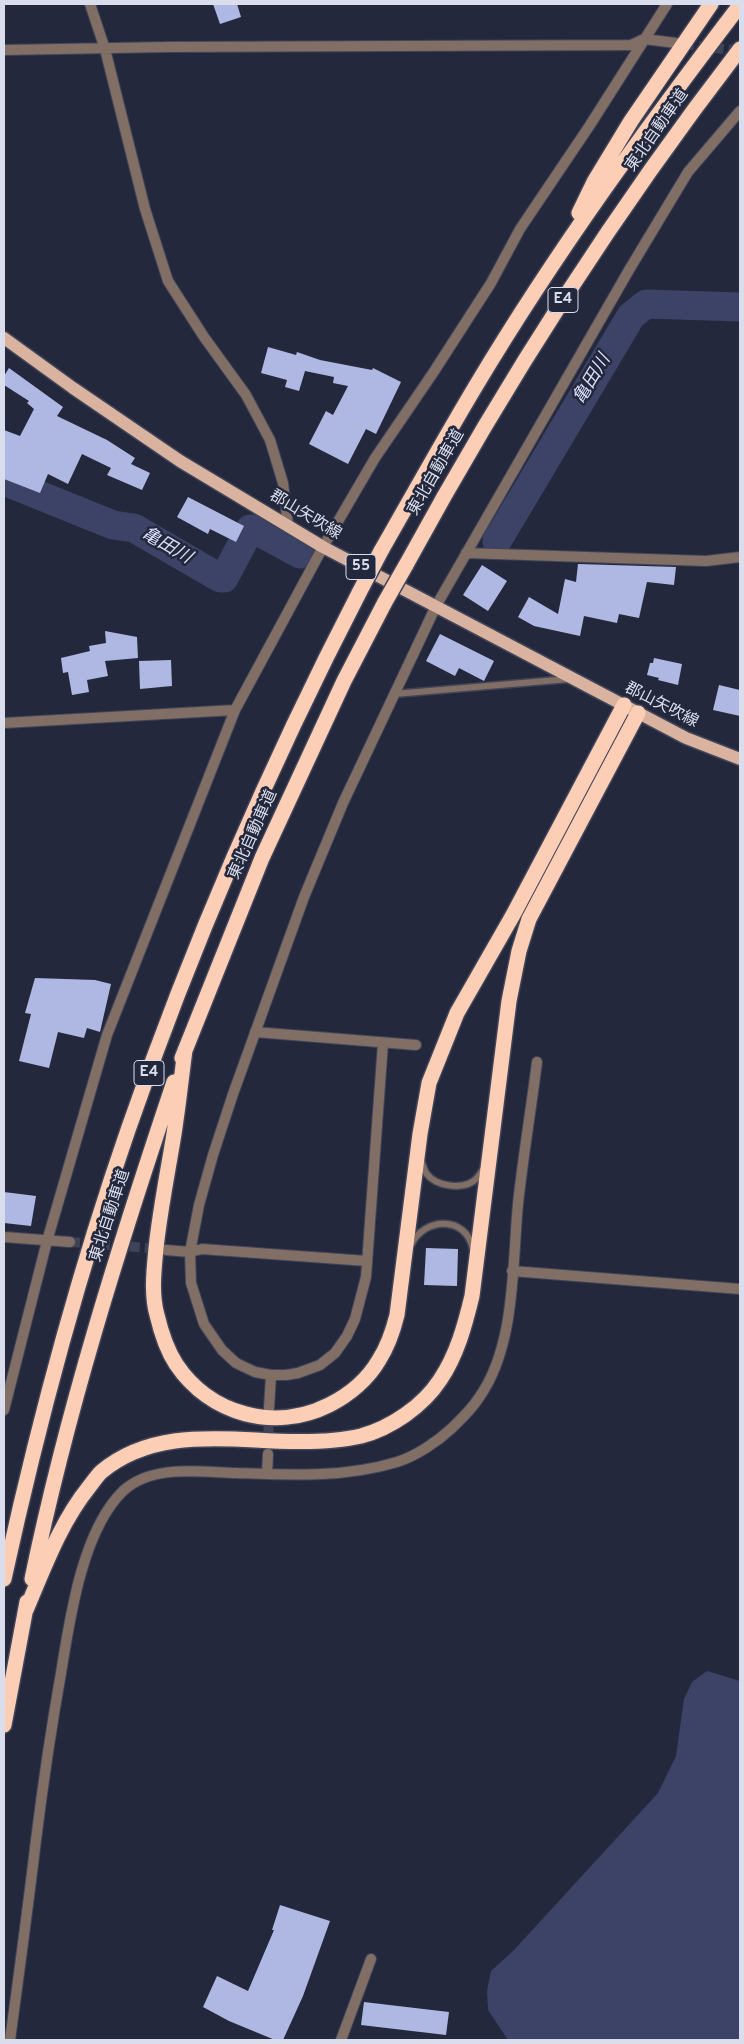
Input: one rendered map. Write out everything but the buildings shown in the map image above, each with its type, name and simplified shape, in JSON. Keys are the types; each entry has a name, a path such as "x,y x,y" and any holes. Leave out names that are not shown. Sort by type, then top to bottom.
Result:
{"highway":[{"path":"558,257 594,182 631,122 711,4"},
{"name":"東北自動車道","path":"4,1579 29,1468 54,1373 103,1205 146,1079 209,916 269,777 320,668 381,551 478,383 558,257 608,184 670,97 740,5"},
{"name":"東北自動車道","path":"4,1725 26,1610 56,1474 102,1302 185,1050 262,858 344,681 451,482 543,330 700,101 740,49"},
{"path":"185,1050 160,1211 153,1286 156,1314 165,1342 176,1365 194,1384 216,1403 236,1412 256,1418 295,1417 319,1410 342,1398 362,1381 379,1361 390,1341 397,1315 429,1083 458,1013 624,705"},
{"path":"26,1610 52,1550 77,1503 100,1473 126,1455 180,1439 209,1437 267,1441 322,1440 361,1436 391,1423 426,1398 440,1380 452,1359 464,1328 472,1296 509,1002 518,951 529,919 638,713"}],"main road":[{"name":"郡山矢吹線","path":"4,338 180,461 288,524 323,547 686,738 740,759"}],"street":[{"path":"90,4 105,49 145,209 168,281 204,337 246,395 270,440 283,483 288,524"},
{"path":"4,1410 47,1241 106,1035 235,710 323,547 375,458 491,283 520,229 667,4"},
{"path":"4,50 631,45 644,39 684,44"},
{"path":"383,1042 366,1277 355,1319 347,1336 335,1353 320,1365 298,1373 271,1375 255,1372 236,1363 222,1350 204,1324 192,1283 190,1252 199,1205 213,1155 304,898 343,803 436,606 629,270 688,172 740,111"},
{"path":"466,553 706,560 740,557"},
{"path":"4,723 235,710"},
{"path":"256,1032 416,1045"},
{"path":"10,2040 48,1748 66,1639 80,1578 100,1523 124,1490 142,1479 160,1474 184,1472 323,1476 359,1472 400,1461 442,1437 463,1418 480,1398 501,1350 508,1314 518,1202 537,1062"},
{"path":"4,1237 70,1242"},
{"path":"166,1250 190,1252 202,1249 367,1261"},
{"path":"512,1271 740,1289"},
{"path":"269,1408 271,1375"},
{"path":"266,1474 268,1454"},
{"path":"341,2040 372,1959"}],"lane":[{"path":"394,694 573,678"},
{"path":"418,1153 426,1173 436,1182 450,1186 464,1185 477,1179 484,1168 492,1148"},
{"path":"405,1257 415,1236 422,1230 441,1223 456,1224 465,1232 472,1243 476,1266"}],"water":[{"path":"707,1671 740,1681 740,2040 508,2040 488,2010 487,1991 491,1971 514,1950 658,1793 676,1756 684,1699 692,1682"}],"waterway":[{"name":"亀田川","path":"497,541 631,316 646,304 740,307"},
{"name":"亀田川","path":"4,481 113,525 134,528 220,578 224,578 250,529 254,529 300,554"}],"tunnel":[{"path":"684,44 740,51"},
{"path":"70,1242 161,1249"},
{"path":"268,1447 269,1411"}]}
